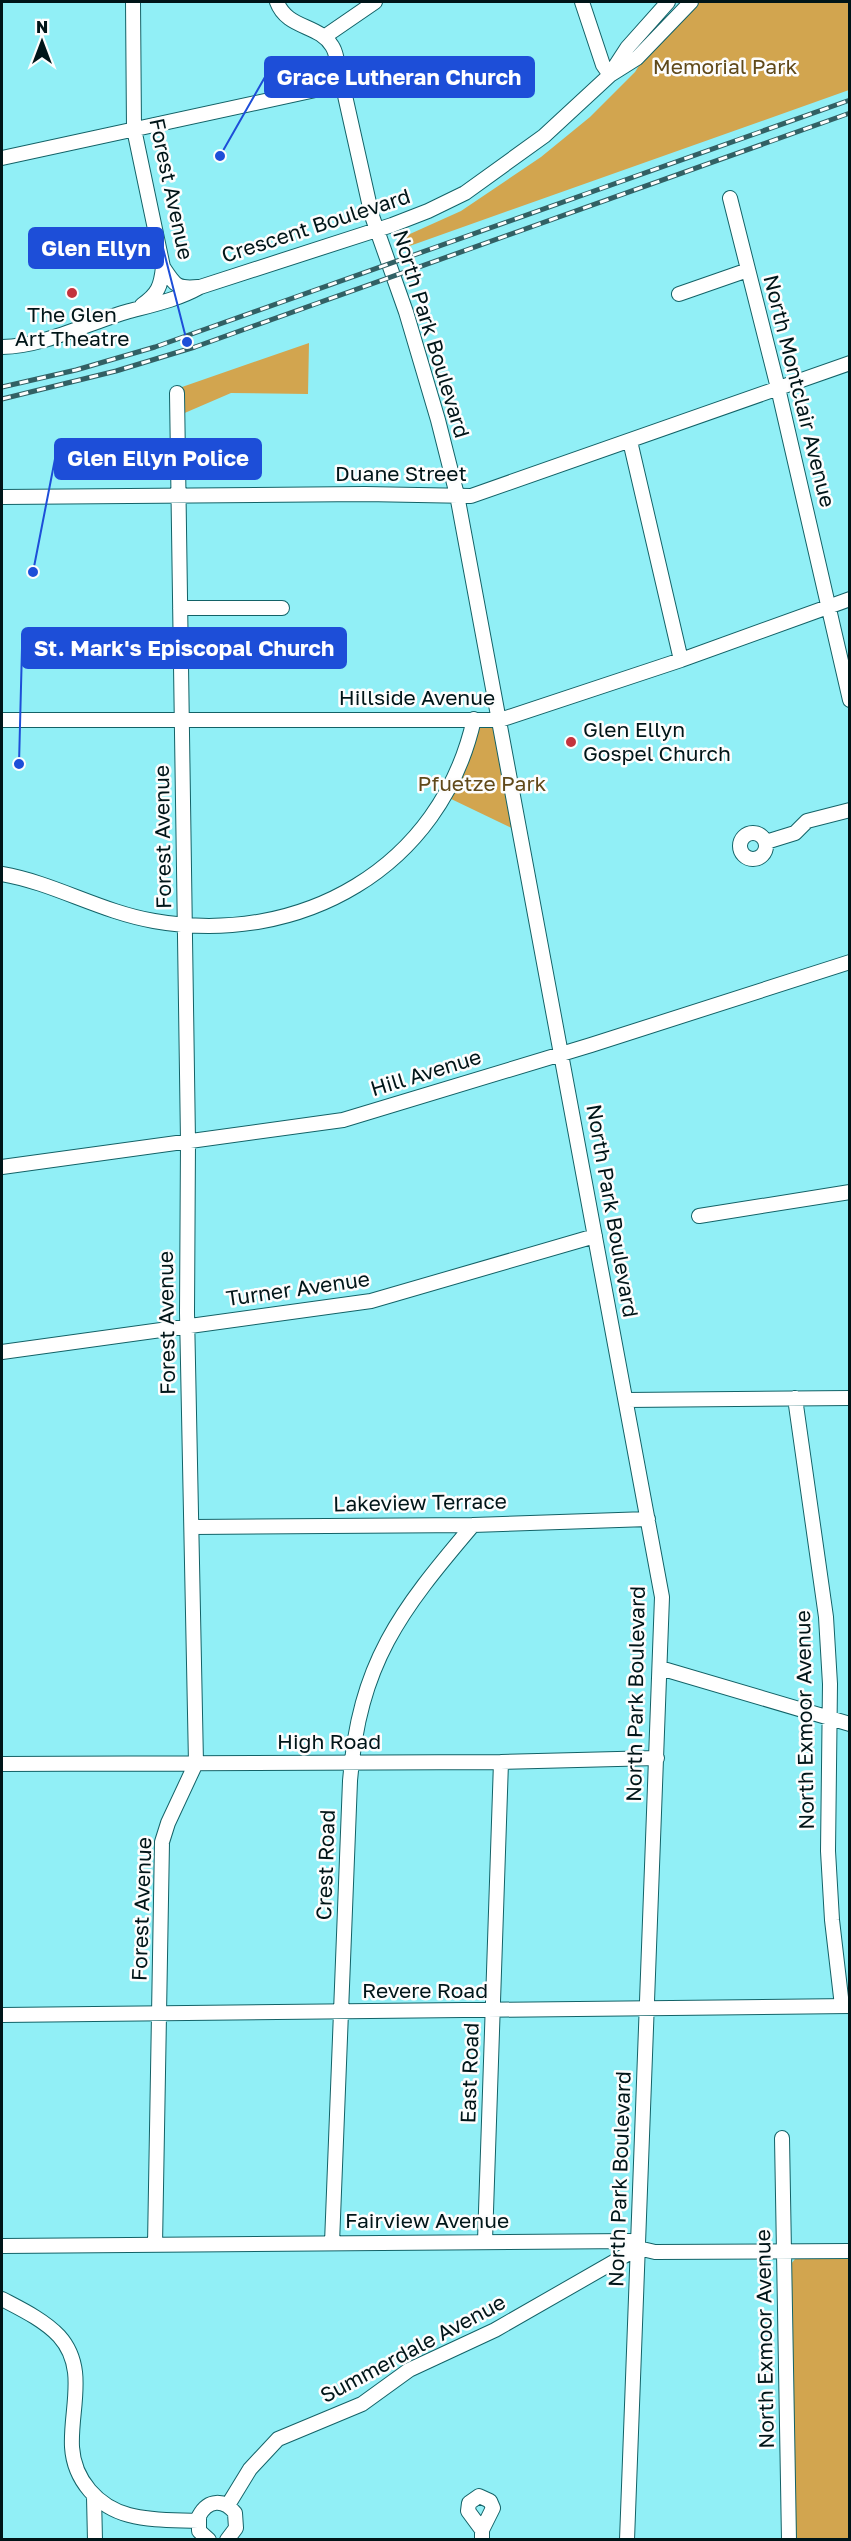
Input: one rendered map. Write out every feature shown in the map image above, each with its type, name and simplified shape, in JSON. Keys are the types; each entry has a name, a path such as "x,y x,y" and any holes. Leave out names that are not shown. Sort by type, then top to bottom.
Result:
{"street":[{"name":"Forest Avenue","path":"133,2 134,129 163,267 177,286 183,288 200,286"},
{"path":"277,2 287,18 324,37 375,2"},
{"path":"582,2 603,64 610,75"},
{"name":"Crescent Boulevard","path":"610,75 627,48 668,2"},
{"name":"Crescent Boulevard","path":"2,347 23,347 126,312 185,295 200,286 428,211 465,193 544,136 610,75 638,58 691,2"},
{"name":"North Park Boulevard","path":"324,37 332,46 343,84 372,216 406,312 436,411 457,495 662,1597 627,2540"},
{"path":"2,158 343,84"},
{"name":"North Montclair Avenue","path":"730,198 778,388 849,700"},
{"path":"126,312 140,306 158,292 163,267"},
{"path":"679,294 748,270"},
{"name":"Duane Street","path":"2,497 471,496 849,363"},
{"name":"Forest Avenue","path":"155,2245 162,1842 168,1823 196,1763 193,1527 187,1326 188,1142 177,393"},
{"path":"630,441 681,660"},
{"name":"Hillside Avenue","path":"2,720 500,720 681,660 849,599"},
{"path":"180,608 282,608"},
{"path":"2,874 64,892 121,914 185,926 234,925 279,918 325,903 371,877 402,852 435,812 468,748 474,719"},
{"path":"766,842 795,833 807,821 849,810"},
{"name":"Hill Avenue","path":"2,1167 343,1120 849,962"},
{"path":"699,1216 849,1192"},
{"name":"Turner Avenue","path":"2,1353 371,1301 595,1236"},
{"name":"North Exmoor Avenue","path":"795,1398 826,1617 829,1718 828,1851 832,1920 845,2006"},
{"path":"626,1401 849,1398"},
{"name":"Lakeview Terrace","path":"193,1527 473,1524 648,1519"},
{"name":"Crest Road","path":"332,2243 352,1762 356,1728 363,1698 382,1648 412,1599 473,1524"},
{"path":"660,1668 849,1724"},
{"name":"High Road","path":"2,1764 501,1762 657,1758"},
{"name":"East Road","path":"485,2241 501,1762"},
{"name":"Revere Road","path":"2,2015 845,2006"},
{"name":"North Exmoor Avenue","path":"782,2138 789,2540"},
{"name":"Fairview Avenue","path":"2,2246 630,2241 638,2248 655,2252 849,2251"},
{"name":"Summerdale Avenue","path":"228,2505 250,2469 278,2439 362,2404 409,2370 495,2330 638,2248"},
{"path":"2,2299 45,2324 59,2336 68,2351 75,2369 77,2392 72,2446 78,2473 94,2497 110,2508 128,2515 198,2521"},
{"path":"94,2497 94,2540"},
{"path":"209,2540 200,2531 198,2521 202,2509 216,2502 228,2505 236,2513 234,2533 227,2540"}],"green space":[{"name":"Memorial Park","path":"698,2 849,2 849,90 404,248 401,238 461,211 541,157 590,117 635,72"},
{"path":"309,343 308,394 231,393 180,415 182,387"},
{"name":"Pfuetze Park","path":"480,724 499,725 518,831 447,797"},
{"path":"849,2257 849,2539 795,2539 791,2264 795,2259 800,2258"}],"railway":[{"path":"2,387 76,370 155,347 850,100"},
{"path":"2,399 116,371 195,347 850,113"}],"place":[{"name":"Grace Lutheran Church","path":"220,156"},
{"name":"The Glen Art Theatre","path":"72,293"},
{"name":"Glen Ellyn","path":"187,342"},
{"name":"Glen Ellyn Police","path":"33,572"},
{"name":"Glen Ellyn Gospel Church","path":"571,742"},
{"name":"St. Mark's Episcopal Church","path":"19,764"}]}
